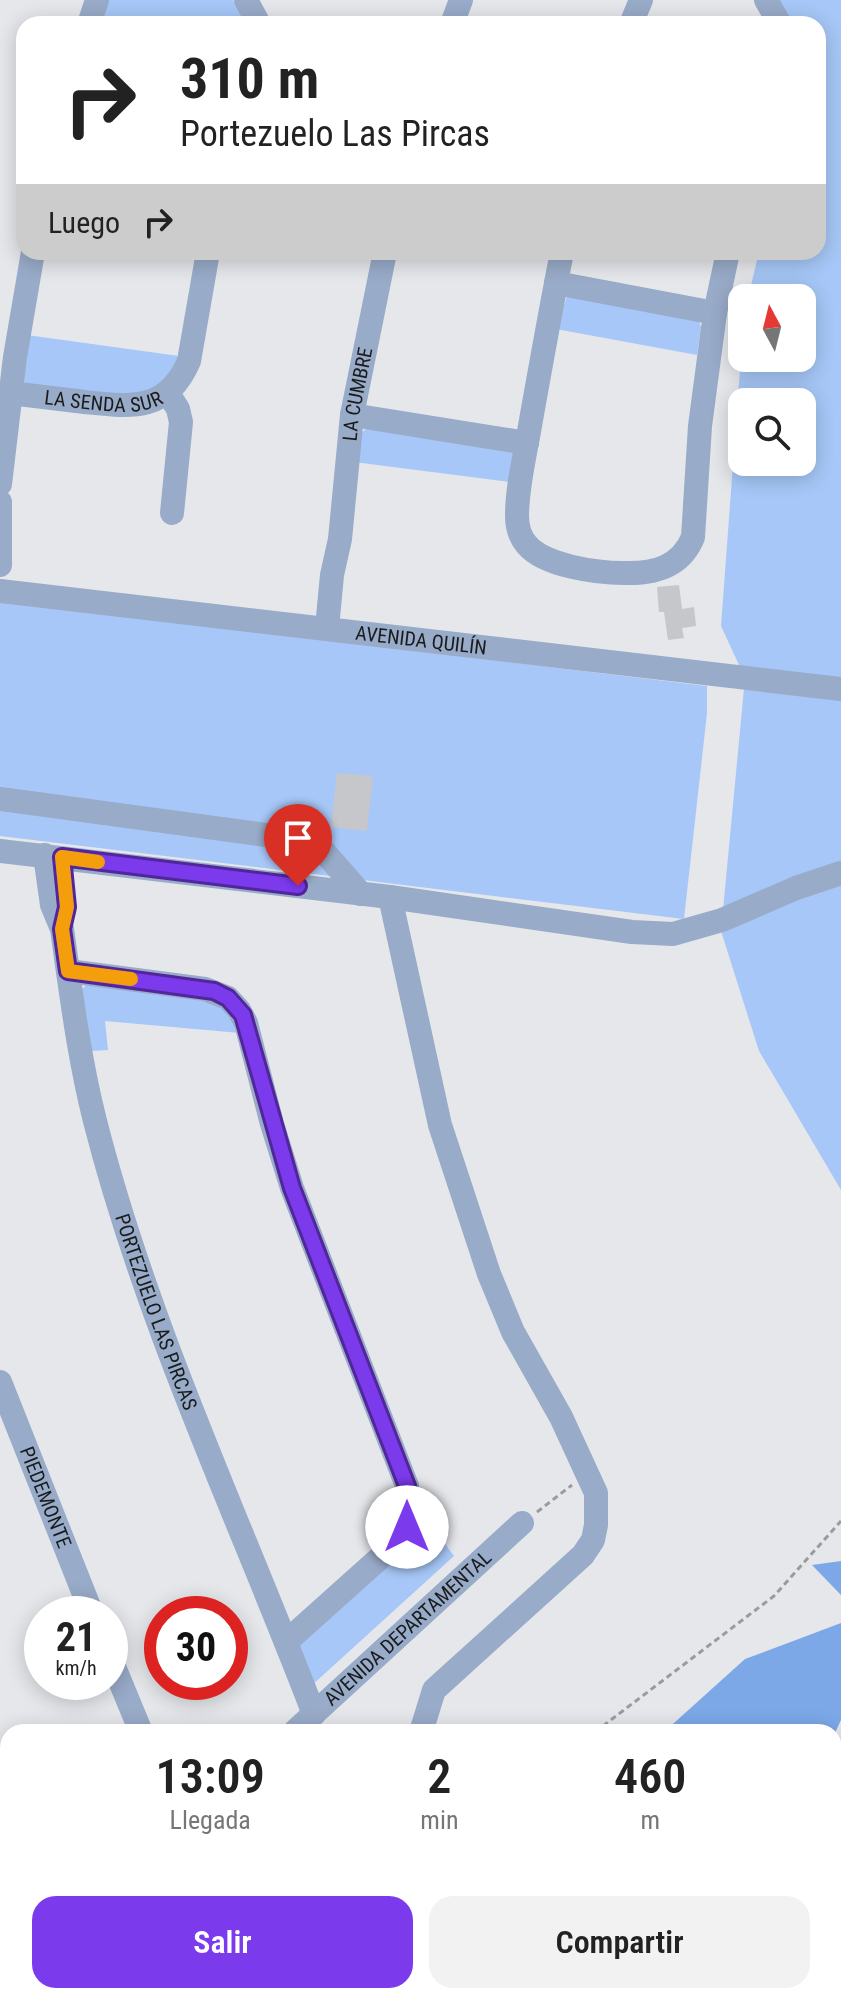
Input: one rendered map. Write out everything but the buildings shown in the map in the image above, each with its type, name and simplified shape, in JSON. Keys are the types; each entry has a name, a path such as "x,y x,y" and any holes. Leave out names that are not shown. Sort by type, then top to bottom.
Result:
{"street":[{"path":"0,484 10,393 32,260"},
{"path":"168,393 182,377 189,361 207,260"},
{"name":"LA CUMBRE","path":"335,629 346,575 340,539 352,415 383,260"},
{"path":"560,260 527,443 517,518 521,536 535,552 563,564 615,573 660,569 678,561 690,546 695,529 700,426 715,313 726,260"},
{"path":"556,283 715,313"},
{"name":"LA SENDA SUR","path":"10,393 131,406 152,402 168,393 178,409 181,422 172,513"},
{"path":"352,415 527,443"},
{"path":"0,502 0,565"},
{"name":"AVENIDA QUILÍN","path":"0,591 841,689"},
{"path":"0,799 311,841 361,894"},
{"path":"0,851 390,897 632,932 673,934 722,920 796,888 841,873"},
{"name":"PORTEZUELO LAS PIRCAS","path":"53,856 67,907 62,929 88,1091 122,1216 171,1350 314,1714"},
{"path":"390,897 440,1125 489,1274 513,1332 561,1417 588,1473 596,1493 598,1510 593,1540 583,1555 434,1690 423,1724"},
{"path":"68,971 205,989 221,994 239,1010 249,1030 272,1124 296,1200 403,1475 410,1504 409,1519 403,1534 286,1642"},
{"name":"PIEDEMONTE","path":"1,1386 85,1596"},
{"name":"AVENIDA DEPARTAMENTAL","path":"303,1724 522,1523"},
{"path":"128,1700 138,1724"}],"path":[{"path":"522,1523 588,1473"},
{"path":"606,1724 774,1596 841,1521"}],"shaded area":[{"path":"104,0 233,0 244,16 102,16 99,15"},
{"path":"776,0 841,0 841,1190 759,1051 721,931 745,678 721,626 732,476 816,476 816,388 739,388 740,372 816,372 816,284 751,284 757,260 826,260 826,16 783,16"},
{"path":"567,296 699,321 697,355 556,329"},
{"path":"27,335 179,356 164,383 138,396 28,385 24,382"},
{"path":"368,428 513,448 517,483 354,462 359,434"},
{"path":"0,601 707,686 707,713 684,919 0,836"},
{"path":"86,985 201,997 225,1008 240,1033 105,1021 108,1050 90,1051 81,990"},
{"path":"417,1514 423,1514 454,1556 311,1686 297,1652 302,1640"},
{"path":"841,1561 841,1595 812,1565"},
{"path":"841,1623 839,1724 673,1724 745,1659"}],"slow traffic":[{"path":"98,862 62,857 67,913 62,929 68,971 131,979"}],"route":[{"path":"298,886 62,857 67,913 62,929 68,971 214,991 228,998 243,1015 292,1188 407,1486 410,1504 407,1527"}]}
